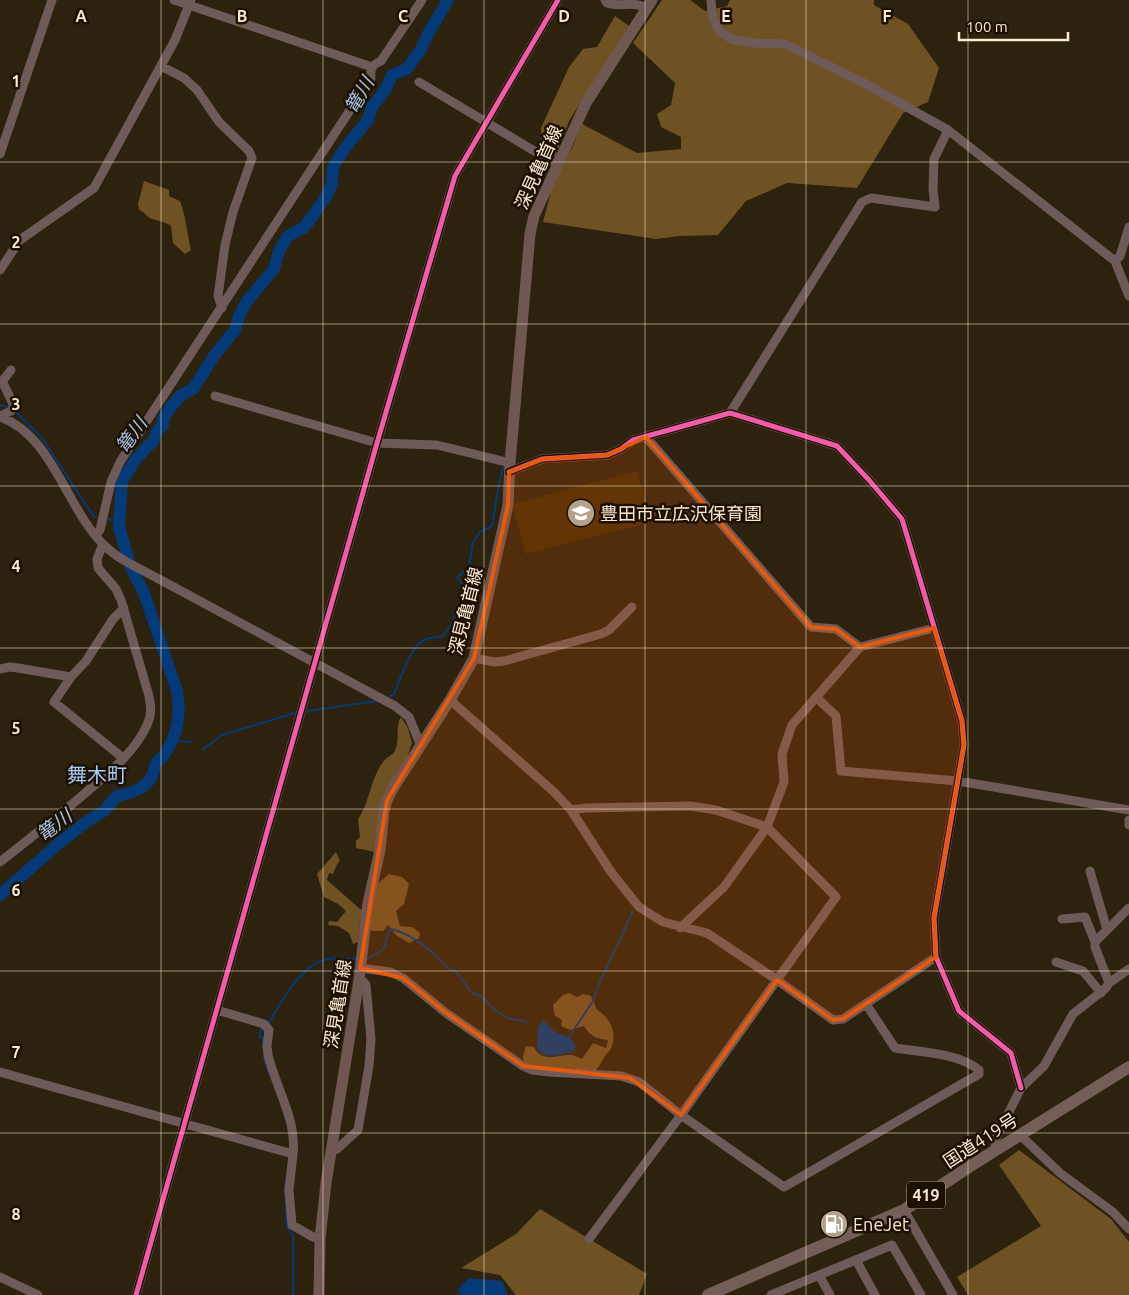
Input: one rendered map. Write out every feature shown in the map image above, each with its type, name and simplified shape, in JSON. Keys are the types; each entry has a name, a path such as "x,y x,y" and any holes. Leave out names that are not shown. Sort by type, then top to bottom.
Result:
{"highway":[{"name":"国道419号","path":"708,1295 904,1210 995,1150 1129,1067"}],"main road":[{"name":"深見亀首線","path":"319,1295 320,1239 360,974 368,902 380,850 384,810 392,790 450,700 474,658 508,505 509,467 530,234 534,216 582,110 649,4"}],"street":[{"path":"0,154 52,0"},
{"path":"174,0 190,3 372,67"},
{"path":"96,535 100,530 111,482 120,462 371,78 370,70 374,64 381,61 422,0"},
{"path":"136,1295 377,443 455,176 558,0"},
{"path":"605,0 607,3 614,5 649,4"},
{"path":"711,0 712,13 717,28 732,39 753,43 785,44 864,83 948,130 1115,261 1129,296"},
{"path":"0,270 20,240 94,188 175,40 190,3"},
{"path":"161,66 184,78 197,90 219,122 249,151 252,158 233,212 225,245 218,296 222,308"},
{"path":"419,82 556,164"},
{"path":"730,413 862,202 871,198 934,207 934,159 948,130"},
{"path":"1115,261 1120,256 1129,227"},
{"path":"0,417 11,411 12,403 3,383 11,370"},
{"path":"215,396 377,443 437,445 509,467 542,459 607,455 621,449 632,440 730,413 837,446 902,519 962,721 964,745 934,918 936,957 959,1011 1011,1053 1021,1088"},
{"path":"0,417 12,421 34,441 86,521 104,545 126,561 404,712 414,725 421,746"},
{"path":"646,437 811,627 836,629 860,647"},
{"path":"0,862 44,828 118,765 144,733 151,716 151,706 124,608 116,589 98,568 97,559 104,545"},
{"path":"474,658 494,662 504,661 601,634 609,630 632,607"},
{"path":"123,758 54,702 71,677 86,662 113,619 124,608"},
{"path":"680,928 724,887 767,827 784,782 782,754 792,725 860,647 934,628"},
{"path":"0,669 10,667 71,677"},
{"path":"816,697 836,716 841,771 958,781 1129,810"},
{"path":"450,700 554,792 571,810 611,872 639,907 663,922 680,928 707,933 833,1020 843,1019 936,957"},
{"path":"571,810 690,806 716,810 767,827 836,897 681,1115 589,1239"},
{"path":"1129,820 1129,825"},
{"path":"1090,871 1107,930"},
{"path":"1095,942 1129,908"},
{"path":"1062,919 1085,917 1109,983"},
{"path":"1056,962 1088,974 1101,993"},
{"path":"995,1150 996,1138 1021,1088 1044,1066 1073,1014 1101,993 1109,983 1129,969"},
{"path":"332,1150 337,1149 356,1133 364,1101 372,1039 366,985 360,974 390,972 403,978 446,1013 523,1066 532,1070 630,1078 639,1082 681,1115 784,1187 979,1074 979,1070 976,1067 960,1060 894,1048 866,1004"},
{"path":"217,1010 266,1026 269,1030 268,1055 295,1140 289,1190 292,1225 320,1239"},
{"path":"0,1072 293,1154"},
{"path":"1020,1135 1060,1173 1113,1212 1129,1229"},
{"path":"904,1210 953,1295"},
{"path":"771,1295 892,1245 921,1295"},
{"path":"856,1260 875,1295"},
{"path":"819,1275 830,1295"},
{"path":"0,1278 38,1295"}],"highlighted area":[{"path":"646,437 811,627 836,629 860,647 934,628 962,721 964,745 934,918 936,957 843,1019 833,1020 777,980 681,1115 630,1078 523,1066 446,1013 403,978 360,968 387,800 474,658 508,505 509,472 542,459 607,455"}],"shaded area":[{"path":"662,0 690,0 705,11 727,6 730,0 874,0 874,5 908,24 939,68 928,102 903,113 857,188 787,183 746,201 718,235 656,239 543,222 555,176 572,148 582,124 637,153 681,149 681,137 661,127 657,114 671,105 675,83 633,43"},
{"path":"615,16 629,26 569,121 555,157 542,148 541,128 569,67 583,49 597,47"},
{"path":"144,181 169,190 169,196 180,201 191,250 185,254 173,243 171,226 150,218 139,210 138,204"},
{"name":"豊田市立広沢保育園","path":"637,471 651,522 526,554 512,504"},
{"path":"401,717 408,728 412,743 375,852 356,848 356,841 360,837 358,819 365,806 379,768 384,760 395,751 398,725"},
{"path":"336,852 340,861 333,874 329,873 327,880 360,909 368,911 375,886 389,874 402,877 409,884 404,904 396,911 400,926 412,927 420,933 419,938 409,943 396,935 388,925 383,931 372,931 368,926 360,923 358,942 353,944 349,933 338,926 328,925 329,921 337,922 346,911 338,904 324,897 317,874"},
{"path":"569,993 577,997 583,994 591,996 597,1010 606,1017 612,1027 614,1038 610,1051 605,1055 594,1072 545,1070 524,1063 523,1056 526,1046 534,1047 537,1052 545,1057 572,1055 582,1059 593,1043 606,1048 608,1040 594,1036 584,1026 570,1030 561,1026 562,1020 555,1016 553,1005 563,995"},
{"path":"1019,1150 1111,1219 1129,1242 1129,1295 968,1295 957,1277 1041,1226 999,1165"},
{"path":"540,1209 647,1274 639,1295 516,1295 500,1275 461,1268 516,1234"}],"water":[{"path":"543,1020 555,1032 569,1037 576,1046 573,1052 548,1056 540,1052 537,1048 538,1027"},
{"path":"468,1278 502,1281 508,1295 461,1295 457,1291"}],"waterway":[{"name":"篭川","path":"0,895 58,844 86,822 104,811 117,796 140,788 148,782 156,763 169,747 177,724 179,708 177,691 144,593 131,568 119,527 122,481 136,459 153,442 170,408 181,395 193,389 214,356 235,330 239,316 247,301 274,269 279,251 288,236 303,228 327,195 332,184 333,167 345,148 368,120 372,107 385,90 392,75 407,69 421,49 448,0"},
{"path":"0,405 10,408"},
{"path":"14,410 42,438 94,517 96,517"},
{"path":"390,696 394,694 414,649 426,639 443,636 451,625 466,589 457,577 469,567 473,542 480,532 492,526 503,468"},
{"path":"106,519 113,520 119,527"},
{"path":"307,711 377,701"},
{"path":"202,750 222,735 295,713"},
{"path":"174,740 190,742"},
{"path":"569,1037 593,1001 633,911"},
{"path":"367,959 383,950 389,931 392,929 401,932 424,945 450,970 455,970 471,992 482,997 496,1011 508,1018 528,1022"},
{"path":"268,1024 285,996 299,978 315,964 328,959 355,959"},
{"path":"262,1026 259,1036 263,1038 263,1045"},
{"path":"264,1057 269,1074"},
{"path":"286,1179 287,1227 293,1236 293,1295"}],"cycle path":[{"path":"136,1295 377,443 455,176 558,0"},
{"path":"509,472 542,459 607,455 621,449 633,440 730,413 837,446 902,519 962,721 964,745 934,918 936,957 959,1011 1011,1053 1021,1088"}],"place":[{"name":"豊田市立広沢保育園","path":"581,513"},
{"name":"EneJet","path":"834,1224"}],"district":[{"name":"舞木町","path":"97,774"}]}
